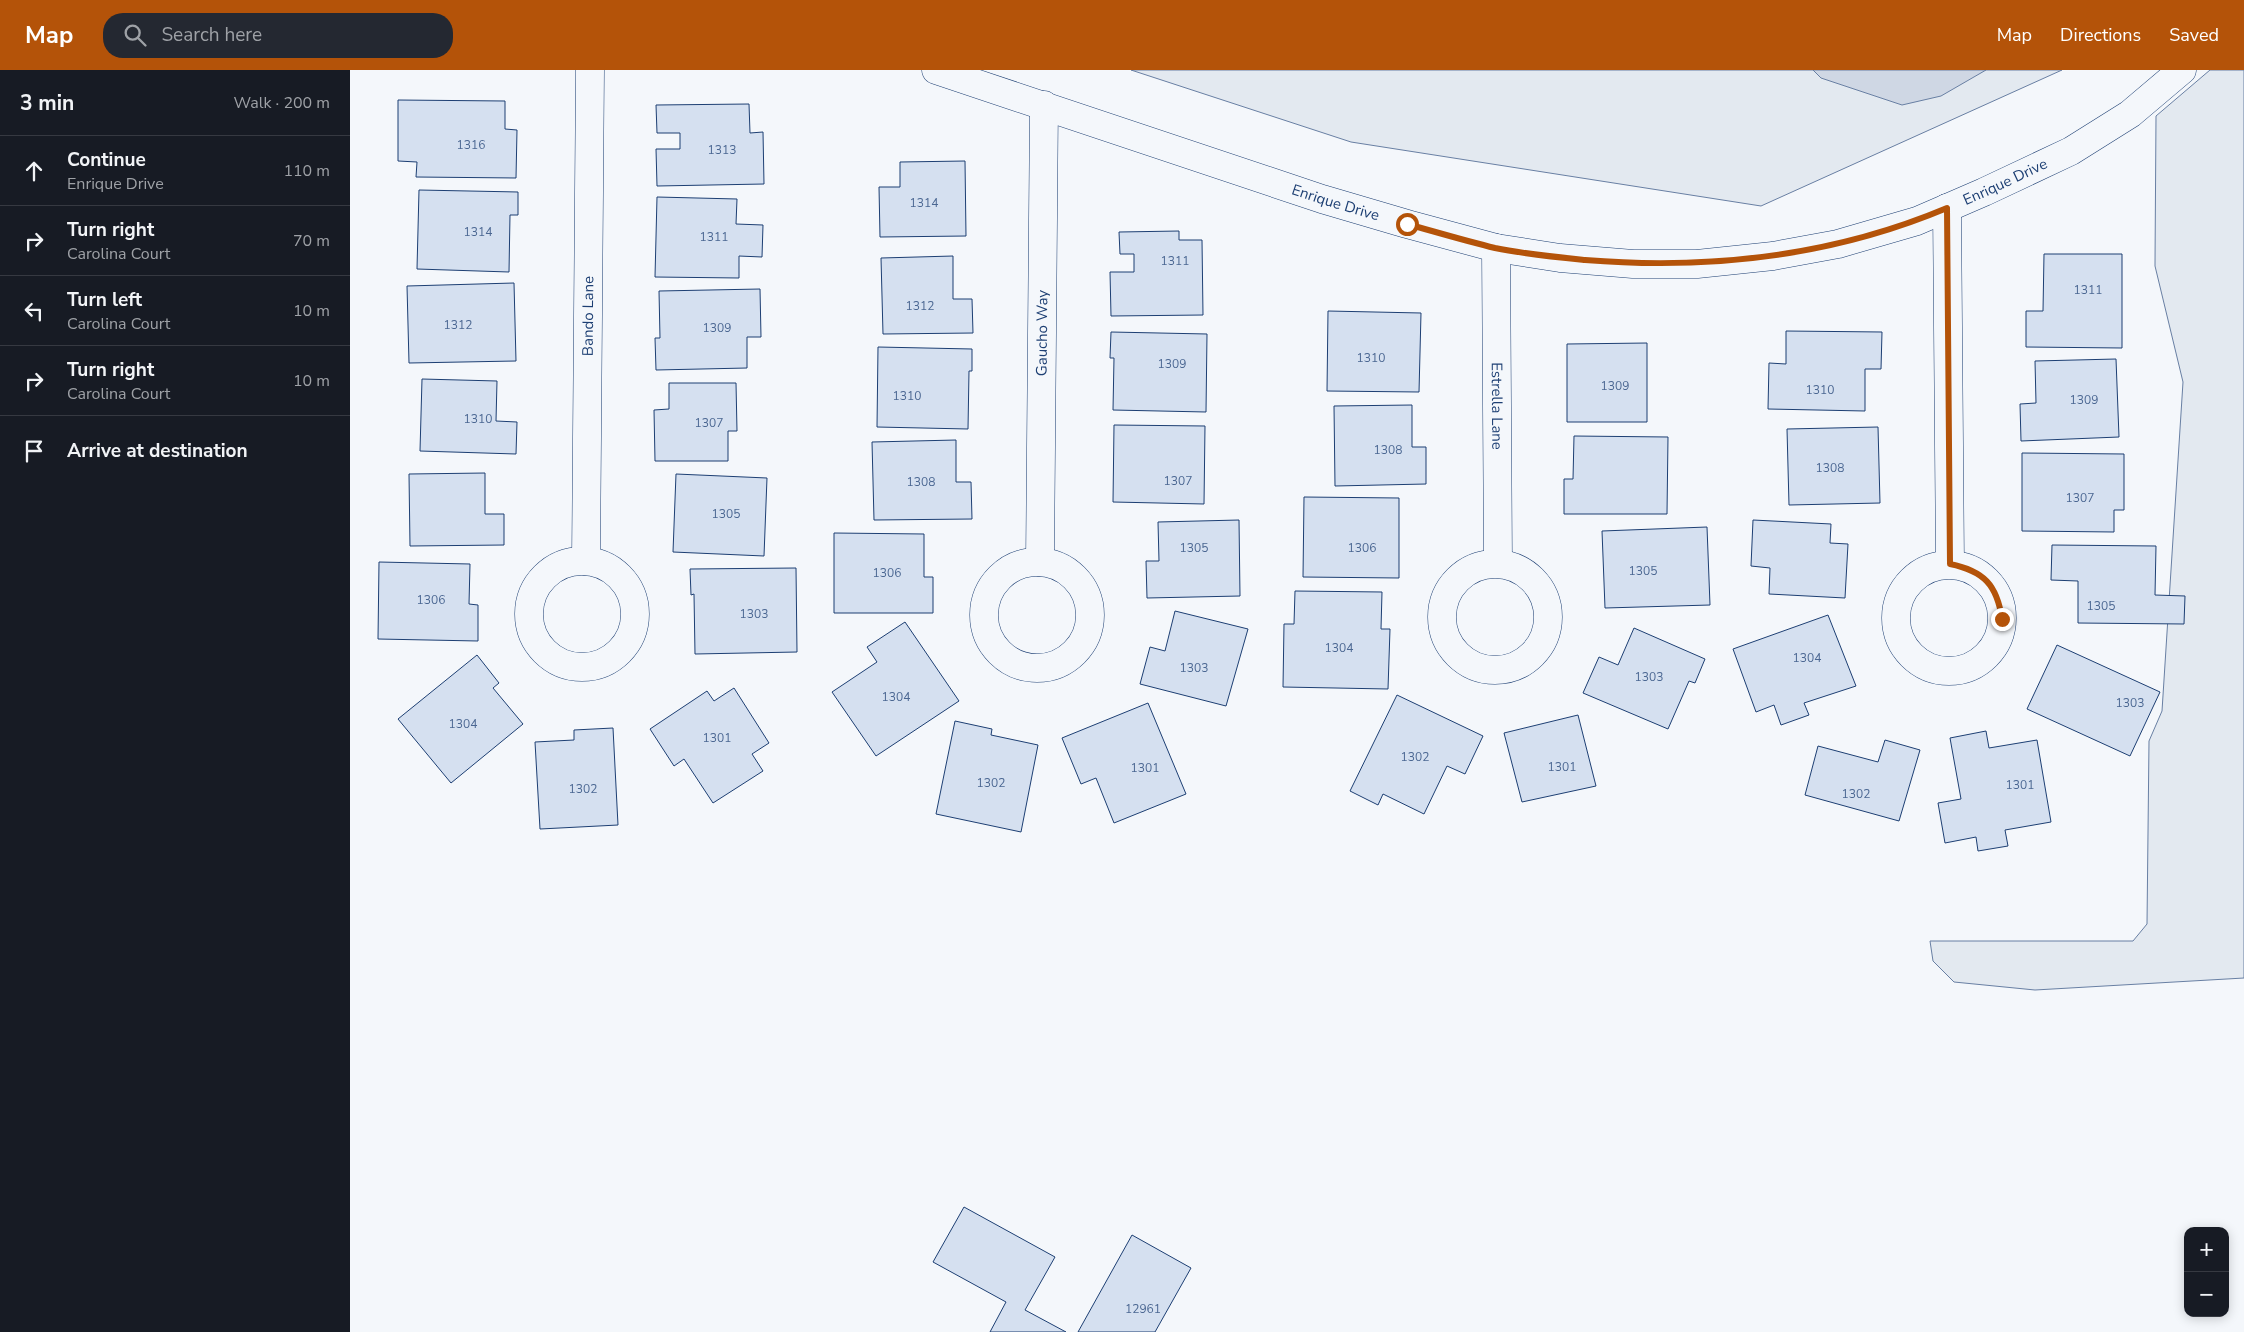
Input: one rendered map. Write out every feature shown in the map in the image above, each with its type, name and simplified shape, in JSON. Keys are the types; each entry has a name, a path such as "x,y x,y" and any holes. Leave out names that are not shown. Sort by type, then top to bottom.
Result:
{"street":[{"name":"Bando Lane","path":"586,561 590,70"},
{"name":"Enrique Drive","path":"936,70 1322,198 1496,248 1560,258 1633,264 1697,264 1774,256 1838,244 1917,221 2071,151 2130,114 2182,70"},
{"name":"Gaucho Way","path":"1040,562 1044,105"},
{"path":"1947,208 1950,564"},
{"name":"Estrella Lane","path":"1496,248 1498,563"}],"shaded area":[{"path":"1131,70 2062,70 1761,206 1351,142"},
{"path":"1813,70 1986,70 1941,96 1902,105 1821,78"},
{"path":"2210,70 2244,70 2244,978 2035,990 1954,982 1933,961 1930,941 2133,941 2147,924 2149,741 2162,711 2183,382 2155,266 2156,116"}],"building":[{"path":"398,100 505,101 505,129 517,130 516,178 416,177 417,162 398,161"},
{"path":"749,104 750,133 763,132 764,184 657,186 656,149 680,149 680,133 657,133 656,105"},
{"path":"965,161 966,236 880,237 879,187 900,187 900,162"},
{"path":"419,190 518,192 518,215 510,215 509,272 417,269"},
{"path":"657,197 737,199 736,224 763,225 762,257 739,256 739,278 655,277"},
{"path":"1179,231 1179,240 1202,240 1203,315 1111,316 1110,272 1134,272 1134,254 1120,254 1119,232"},
{"path":"2044,254 2122,254 2122,348 2026,347 2026,311 2043,311"},
{"path":"953,256 953,299 972,299 973,333 883,334 881,258"},
{"path":"514,283 516,361 409,363 407,286"},
{"path":"760,289 761,337 747,337 747,368 656,370 655,338 660,338 659,291"},
{"path":"1328,311 1421,313 1419,392 1327,391"},
{"path":"1786,331 1882,332 1881,369 1865,369 1865,411 1768,409 1769,363 1786,364"},
{"path":"1111,332 1207,334 1206,412 1113,410 1114,358 1110,358"},
{"path":"1647,343 1647,422 1567,422 1567,344"},
{"path":"878,347 972,349 972,371 969,371 968,429 877,427"},
{"path":"2116,359 2119,437 2021,441 2020,404 2036,403 2035,361"},
{"path":"422,379 497,381 496,421 517,422 516,454 420,451"},
{"path":"669,383 736,383 737,431 728,431 728,461 655,461 654,410 669,409"},
{"path":"1412,405 1412,447 1426,447 1426,484 1335,486 1334,406"},
{"path":"1114,425 1205,426 1204,504 1113,502"},
{"path":"1878,427 1880,503 1789,505 1787,429"},
{"path":"1574,436 1668,437 1667,514 1564,514 1564,479 1573,479"},
{"path":"956,440 956,482 971,482 972,519 874,520 872,442"},
{"path":"2022,453 2124,454 2124,510 2114,510 2114,532 2022,531"},
{"path":"485,473 485,514 504,514 504,545 410,546 409,474"},
{"path":"676,474 767,478 764,556 673,552"},
{"path":"1304,497 1399,498 1399,578 1303,577"},
{"path":"1239,520 1240,596 1147,598 1146,561 1159,561 1158,522"},
{"path":"1753,520 1831,524 1830,543 1848,544 1845,598 1769,594 1770,568 1751,566"},
{"path":"1707,527 1710,605 1605,608 1602,531"},
{"path":"834,533 924,534 924,577 933,577 933,613 834,613"},
{"path":"2052,545 2156,546 2155,595 2185,596 2184,624 2078,623 2078,581 2051,580"},
{"path":"379,562 470,564 469,604 478,605 478,641 378,639"},
{"path":"796,568 797,652 695,654 694,594 691,595 690,569"},
{"path":"1295,591 1382,592 1381,629 1390,629 1388,689 1283,687 1284,624 1294,624"},
{"path":"1175,611 1248,629 1226,706 1140,684 1150,647 1165,651"},
{"path":"1828,615 1856,686 1804,703 1809,715 1781,725 1774,705 1756,712 1733,649"},
{"path":"905,622 959,701 876,756 832,692 877,662 867,647"},
{"path":"1634,628 1705,659 1695,683 1689,681 1668,729 1583,693 1599,657 1618,665"},
{"path":"2057,645 2160,692 2130,756 2027,709"},
{"path":"477,655 499,683 493,688 523,724 451,783 398,719"},
{"path":"734,688 769,743 752,754 763,771 713,803 684,759 674,766 650,729 707,691 714,701"},
{"path":"1397,695 1483,736 1465,774 1447,766 1424,814 1383,794 1378,805 1350,791"},
{"path":"1148,703 1186,794 1114,823 1096,778 1081,784 1062,738"},
{"path":"1578,715 1596,786 1522,802 1504,733"},
{"path":"955,721 992,729 991,735 1038,745 1021,832 936,814"},
{"path":"613,728 618,825 540,829 535,742 574,740 574,730"},
{"path":"1986,731 1989,748 2037,740 2051,822 2005,830 2008,846 1978,851 1976,837 1945,843 1938,803 1961,799 1950,738"},
{"path":"1885,740 1920,750 1899,821 1805,795 1818,746 1878,762"},
{"path":"964,1207 1055,1257 1025,1310 1066,1332 990,1332 1006,1302 933,1262"},
{"path":"1132,1235 1191,1268 1155,1332 1078,1332"}],"route":[{"path":"1407,224 1496,248 1560,258 1633,264 1697,264 1774,256 1838,244 1917,221 1947,208 1950,564 1966,568 1981,575 1993,587 2000,602 2002,619"}]}
